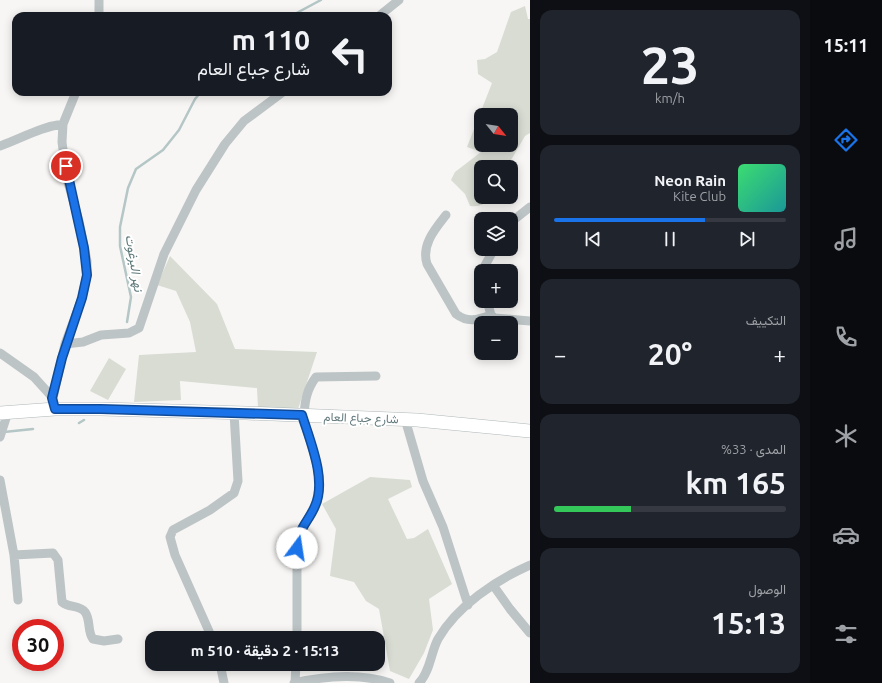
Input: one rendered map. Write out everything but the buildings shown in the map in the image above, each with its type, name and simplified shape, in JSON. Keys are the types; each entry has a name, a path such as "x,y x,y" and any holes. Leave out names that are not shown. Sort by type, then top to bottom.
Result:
{"main road":[{"name":"شارع جباع العام","path":"4,416 54,403 234,413 405,419 530,431"}],"street":[{"path":"99,0 99,12"},
{"path":"384,12 399,0"},
{"path":"54,403 65,344 82,298 87,275 87,261 79,221 67,179 62,142 63,124 74,96"},
{"path":"65,344 83,342 101,335 129,333 139,328 164,254 196,190 225,144 244,121 278,96"},
{"path":"0,146 17,141 34,130 63,124"},
{"path":"518,216 530,207"},
{"path":"446,215 428,243 424,256 427,264 456,314 467,320 474,319"},
{"path":"489,308 491,316"},
{"path":"518,320 530,321"},
{"path":"0,353 34,377 54,403"},
{"path":"297,631 297,540 300,531 315,506 320,492 318,473 303,415 305,398 310,385 316,377 376,376"},
{"path":"209,631 175,555 170,537 173,530 227,500 234,494 237,488 238,468 234,413"},
{"path":"0,437 4,416"},
{"path":"405,419 423,481 442,527 468,605"},
{"path":"0,480 5,528 14,555 18,600"},
{"path":"14,555 53,553 58,560 62,602 84,610 88,618 90,634 94,639 104,641 118,639"},
{"path":"422,682 431,655 446,625 493,585 530,565"},
{"path":"493,585 530,633"},
{"path":"221,671 224,683"},
{"path":"296,671 295,683 326,678 359,677 378,679 390,683"}],"shaded area":[{"path":"525,6 528,19 530,19 530,133 525,136 518,148 518,108 482,108 492,83 478,74 477,60 485,59 497,52 511,12"},
{"path":"474,129 474,150 467,147"},
{"path":"481,152 516,152 511,160 474,160 474,204 483,204 482,205 470,206 465,194 451,180 455,172"},
{"path":"170,256 217,304 235,349 317,352 298,409 258,408 257,388 180,381 181,400 134,402 139,355 196,352 190,322 176,291 157,285"},
{"path":"109,358 126,369 108,400 90,391"},
{"path":"370,477 410,480 412,487 388,499 407,539 414,538 428,529 452,584 429,599 433,630 424,653 409,679 390,671 385,643 385,631 383,631 379,609 366,601 354,582 330,576 336,529 322,504"}],"waterway":[{"name":"نهر البرغوت","path":"298,12 321,0"},
{"name":"نهر البرغوت","path":"127,322 131,297 120,246 120,227 128,188 136,169 163,150 179,130 198,96"},
{"name":"نهر البرغوت","path":"79,423 84,420"},
{"name":"نهر البرغوت","path":"4,432 33,429"}],"route":[{"path":"66,166 67,179 79,221 87,261 87,275 82,298 65,344 52,398 55,409 302,415 318,473 320,492 315,506 300,531 297,540 297,548"}]}
